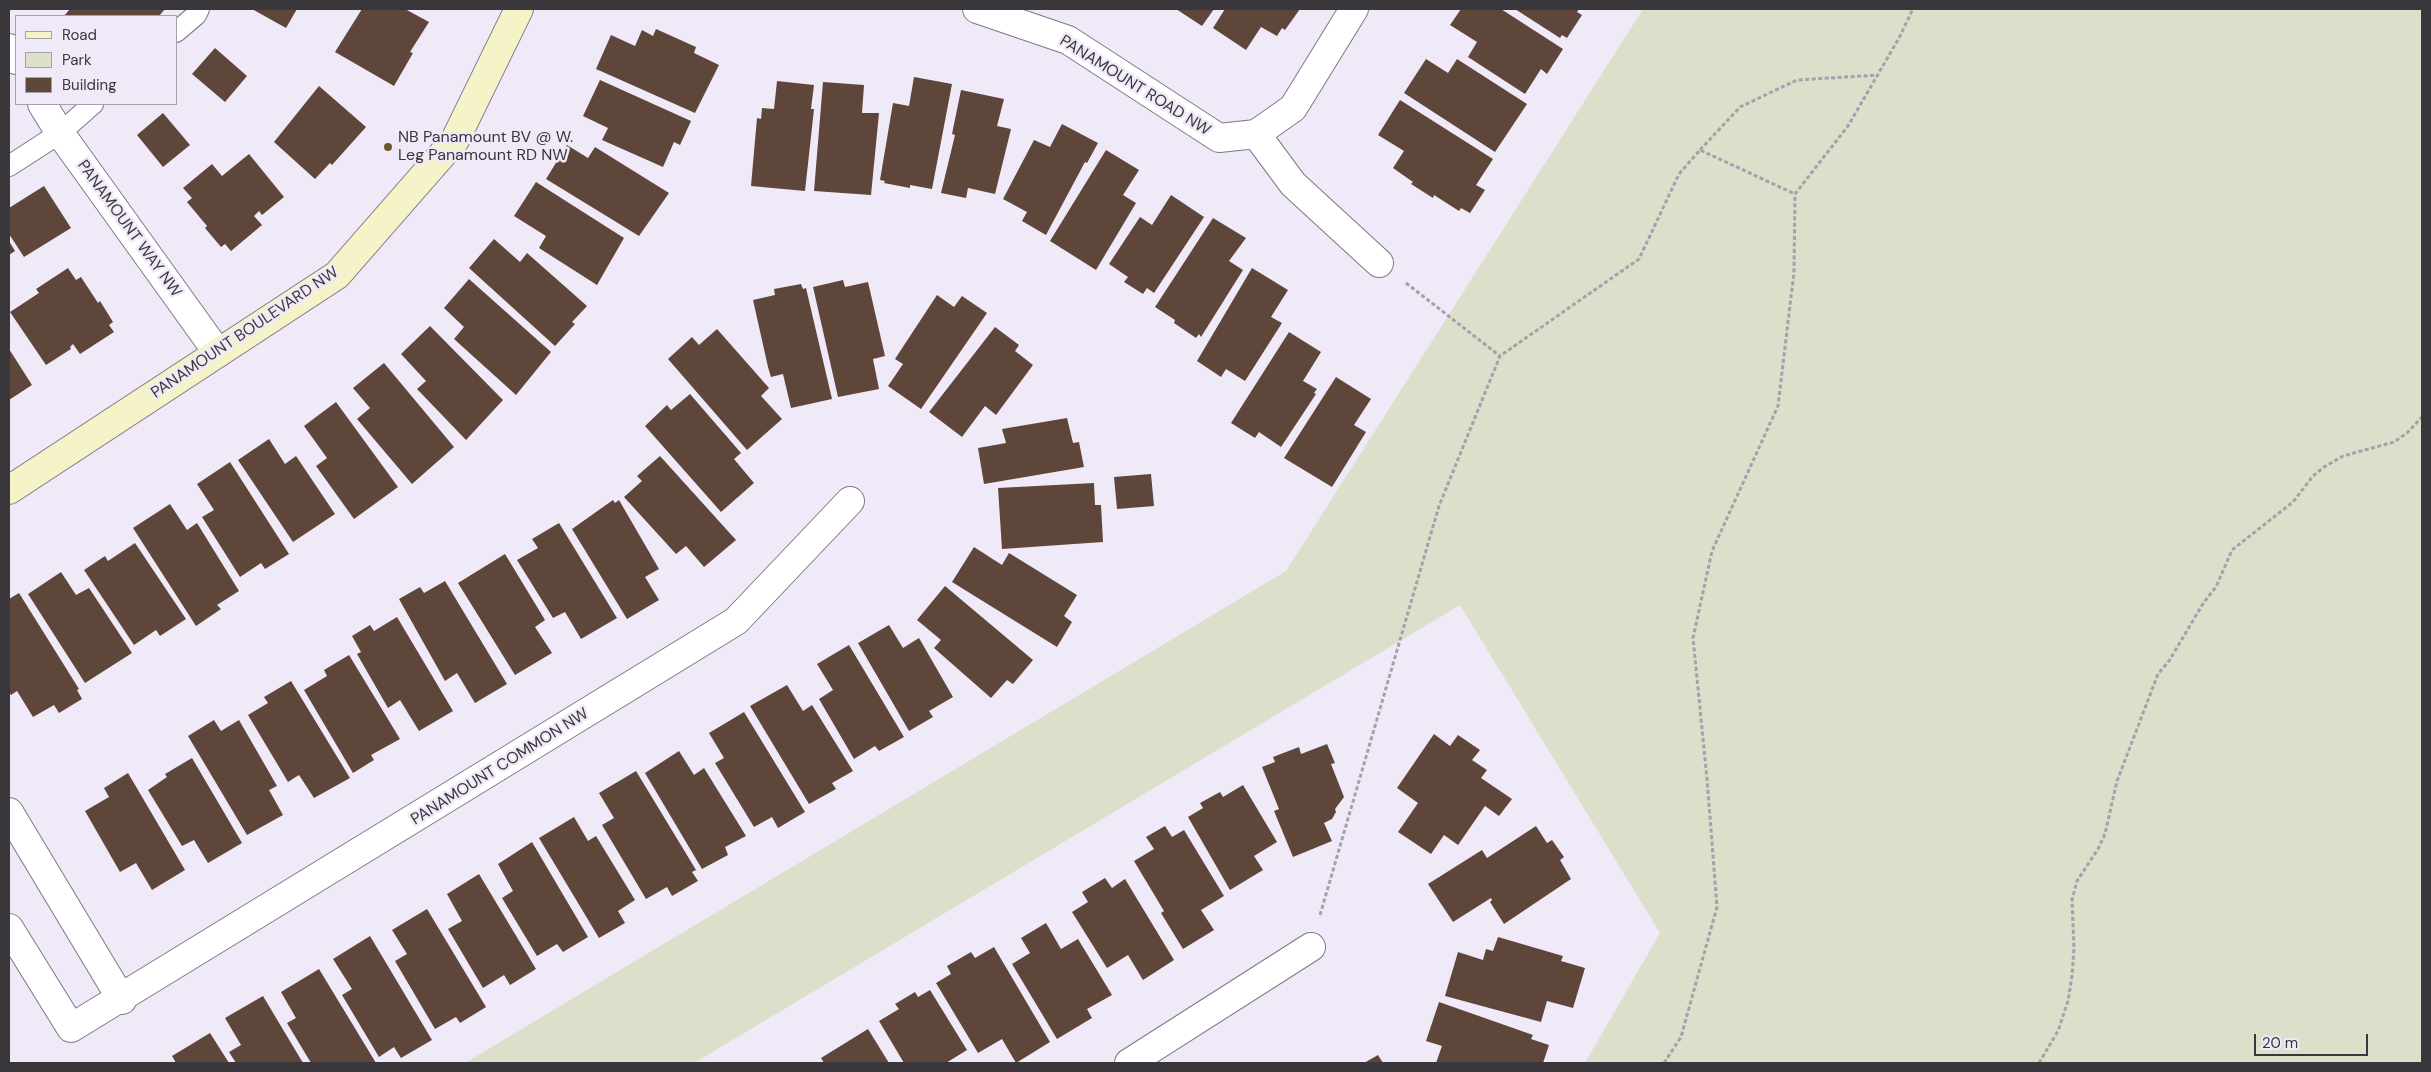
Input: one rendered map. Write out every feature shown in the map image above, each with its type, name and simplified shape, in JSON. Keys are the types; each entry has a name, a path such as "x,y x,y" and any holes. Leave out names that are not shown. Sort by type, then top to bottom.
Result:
{"street":[{"name":"PANAMOUNT BOULEVARD NW","path":"9,490 337,275 455,140 519,9"},
{"name":"PANAMOUNT ROAD NW","path":"977,9 1068,40 1218,138 1256,134 1293,108 1354,9"},
{"name":"PANAMOUNT WAY NW","path":"43,105 60,133 218,353"},
{"path":"1256,134 1293,184 1379,263"},
{"name":"PANAMOUNT COMMON NW","path":"9,928 71,1028 122,1000 736,621 850,501"},
{"path":"9,812 122,1000"},
{"path":"1129,1063 1311,947"}],"lane":[{"path":"178,30 196,15 199,9"},
{"path":"9,166 60,133 92,105"}],"path":[{"path":"1664,1063 1682,1037 1716,907 1693,638 1712,551 1778,406 1794,272 1795,194 1848,126 1900,38 1913,9"},
{"path":"1311,947 1439,506 1500,356 1639,259 1679,174 1740,108 1797,80 1878,75"},
{"path":"1700,150 1795,194"},
{"path":"1379,263 1500,356"},
{"path":"2039,1063 2058,1030 2068,1001 2072,976 2072,900 2076,881 2098,849 2105,834 2117,781 2158,674 2169,661 2204,602 2216,587 2232,550 2293,502 2313,476 2324,467 2343,456 2394,442 2407,433 2422,417"}],"green space":[{"path":"1643,9 2422,9 2422,1063 1585,1063 1660,933 1460,605 694,1063 465,1063 1286,571"}],"building":[{"path":"70,9 165,9 160,15 65,15"},
{"path":"252,9 297,9 286,28"},
{"path":"362,9 405,9 429,22 410,52 413,53 394,86 335,52"},
{"path":"1176,9 1214,9 1202,26"},
{"path":"1225,9 1300,9 1285,30 1282,28 1277,36 1261,27 1246,50 1213,28"},
{"path":"1461,9 1501,9 1563,49 1547,74 1541,69 1525,94 1468,57 1477,42 1450,25"},
{"path":"1515,9 1579,9 1577,12 1582,15 1567,38 1562,35 1560,38"},
{"path":"656,29 696,47 694,53 719,65 695,113 596,69 611,35 635,46 642,30 653,36"},
{"path":"215,48 247,76 225,102 192,74"},
{"path":"1426,59 1448,73 1457,59 1527,104 1495,152 1404,93"},
{"path":"914,77 952,84 932,189 910,185 910,188 884,183 885,181 880,180 893,103 909,106"},
{"path":"600,80 691,121 680,145 674,142 663,167 602,140 608,128 583,116"},
{"path":"777,81 814,85 811,109 814,109 805,191 751,186 757,118 761,119 762,108 774,109"},
{"path":"823,82 864,85 862,113 879,113 871,195 814,191"},
{"path":"319,86 366,127 332,165 330,163 315,179 274,142"},
{"path":"961,90 1004,99 997,126 1011,129 995,194 968,188 966,198 941,193 955,135 952,134"},
{"path":"1400,100 1493,159 1476,185 1485,190 1470,213 1461,208 1459,211 1434,195 1433,198 1411,184 1413,182 1393,168 1404,151 1378,135"},
{"path":"163,113 190,145 163,167 137,135"},
{"path":"1062,124 1098,143 1087,163 1085,162 1046,235 1022,221 1027,212 1003,199 1034,140 1050,147"},
{"path":"567,145 588,158 595,147 669,193 639,236 546,179"},
{"path":"1106,150 1139,170 1123,195 1136,203 1096,270 1050,241"},
{"path":"249,154 284,197 262,215 259,211 254,216 262,225 231,251 225,244 221,247 205,228 207,226 187,202 192,198 183,188 212,164 222,176"},
{"path":"536,182 624,238 597,285 539,248 546,236 514,216"},
{"path":"44,186 71,228 24,257 9,234 9,208"},
{"path":"1171,195 1204,217 1154,293 1147,288 1143,294 1124,282 1128,277 1109,264 1140,217 1152,225"},
{"path":"1213,218 1246,238 1229,261 1243,270 1201,337 1199,334 1196,338 1174,323 1175,320 1155,307"},
{"path":"494,239 520,262 527,253 587,306 572,322 575,324 555,346 469,268"},
{"path":"9,241 15,251 9,255"},
{"path":"68,268 76,280 81,277 98,303 100,301 113,322 109,325 114,332 80,354 73,344 70,347 71,349 46,365 10,312 39,293 36,289"},
{"path":"1252,268 1288,290 1271,317 1282,323 1245,381 1226,369 1221,377 1197,361"},
{"path":"469,279 551,352 516,395 454,339 464,327 444,308"},
{"path":"843,280 845,287 868,282 885,356 873,359 879,389 838,397 813,287"},
{"path":"801,284 803,289 806,288 832,399 791,408 783,374 771,377 753,300 775,295 774,289"},
{"path":"937,295 954,307 962,296 987,313 921,409 888,386 903,364 895,359"},
{"path":"430,326 503,400 466,440 417,389 426,381 401,354"},
{"path":"995,327 1019,345 1015,351 1033,365 996,415 985,406 962,437 929,412"},
{"path":"717,329 769,388 761,396 782,419 747,450 668,359 692,337 699,345"},
{"path":"1289,332 1321,352 1303,381 1317,389 1314,393 1316,394 1281,447 1259,432 1255,438 1231,423"},
{"path":"9,349 32,385 9,400"},
{"path":"384,363 454,447 412,484 357,419 370,408 353,388"},
{"path":"1336,377 1371,399 1354,425 1366,432 1332,487 1284,458"},
{"path":"690,394 741,453 734,459 754,483 721,512 645,426 667,405 671,410"},
{"path":"336,402 398,487 354,519 316,466 327,458 304,426"},
{"path":"1067,418 1073,443 1079,442 1084,467 984,484 978,448 1006,443 1002,429"},
{"path":"269,439 285,464 296,456 335,514 293,542 238,460"},
{"path":"660,456 736,540 704,567 686,546 676,554 624,497 642,481 637,476"},
{"path":"230,462 289,554 265,569 261,563 240,577 202,517 214,510 197,484"},
{"path":"1151,474 1154,506 1117,509 1114,477"},
{"path":"1094,483 1095,505 1101,505 1103,542 1002,549 998,488"},
{"path":"613,500 615,503 619,500 659,569 645,577 659,600 627,619 572,529"},
{"path":"170,504 187,530 197,523 239,591 217,605 221,609 196,626 133,528"},
{"path":"559,523 617,618 581,639 565,612 553,618 517,560 538,548 532,539"},
{"path":"135,543 186,619 160,636 156,630 134,645 84,570 105,556 108,561"},
{"path":"974,547 1002,565 1009,553 1077,595 1064,616 1072,622 1057,647 952,582"},
{"path":"505,554 545,620 535,627 552,653 515,675 458,583"},
{"path":"61,572 76,595 89,588 132,653 85,683 28,594"},
{"path":"445,581 507,684 475,703 457,673 445,681 399,599 420,587 424,593"},
{"path":"945,586 1033,660 1013,684 1007,680 991,698 934,648 941,640 917,620"},
{"path":"19,593 79,689 77,690 82,699 59,713 54,705 33,717 17,691 11,695 9,692 9,599"},
{"path":"397,617 453,711 419,731 400,700 388,708 357,654 361,652 352,636 370,625 374,631"},
{"path":"889,625 903,648 919,638 953,697 929,711 933,717 909,731 858,643"},
{"path":"849,645 904,737 879,751 875,746 854,759 819,699 833,690 817,664"},
{"path":"349,655 400,739 371,755 374,760 353,773 304,690 327,676 324,670"},
{"path":"291,681 350,778 314,798 299,775 288,782 248,715 268,703 264,697"},
{"path":"787,685 803,711 812,705 853,771 832,783 836,789 809,804 750,706"},
{"path":"744,712 805,812 778,828 772,817 754,827 715,763 724,758 709,733"},
{"path":"214,720 221,731 239,720 277,786 269,790 283,815 247,835 188,736"},
{"path":"1434,734 1450,746 1458,735 1480,750 1472,760 1487,770 1481,778 1512,799 1499,816 1485,806 1458,845 1444,835 1431,854 1398,832 1418,803 1397,788"},
{"path":"1327,744 1335,763 1331,764 1344,797 1335,809 1336,812 1332,819 1324,823 1332,841 1293,857 1274,811 1279,809 1262,767 1275,762 1273,757 1299,747 1301,754"},
{"path":"679,751 694,775 704,768 746,836 725,847 728,855 702,869 645,773"},
{"path":"192,758 242,843 208,863 194,840 182,846 148,790 167,777 165,774"},
{"path":"636,771 696,870 692,872 698,881 672,896 667,887 646,899 602,825 614,818 599,793"},
{"path":"128,773 185,870 152,890 136,863 120,872 85,811 109,797 104,788"},
{"path":"1243,785 1277,842 1254,856 1263,870 1230,890 1188,817 1203,808 1200,803 1220,792 1223,797"},
{"path":"574,817 588,841 596,836 635,900 618,911 625,923 599,938 539,838"},
{"path":"1165,826 1172,837 1184,830 1224,896 1201,910 1214,930 1183,949 1161,913 1164,911 1134,861 1154,849 1146,837"},
{"path":"1536,826 1547,843 1552,840 1564,857 1560,860 1571,879 1504,924 1490,902 1491,898 1453,922 1428,884 1482,850 1487,858"},
{"path":"532,842 588,937 563,952 557,944 537,956 502,898 513,891 498,864"},
{"path":"479,874 536,969 510,985 504,975 483,988 448,929 462,921 447,894"},
{"path":"1105,878 1112,888 1125,879 1174,960 1143,980 1128,955 1107,968 1072,912 1088,902 1082,892"},
{"path":"427,909 486,1007 460,1023 456,1017 435,1029 395,961 407,954 392,930"},
{"path":"1046,923 1061,949 1078,939 1112,995 1087,1009 1092,1018 1057,1039 1012,964 1030,953 1021,938"},
{"path":"370,936 432,1040 401,1058 394,1047 379,1057 342,995 352,989 333,959"},
{"path":"1498,937 1563,956 1561,961 1585,968 1573,1008 1547,1001 1541,1022 1445,996 1458,952 1483,960 1486,949 1493,951"},
{"path":"994,947 1050,1042 1016,1063 1002,1039 978,1053 936,983 951,974 947,966 971,952 975,958"},
{"path":"319,969 376,1063 311,1063 287,1023 296,1018 281,992"},
{"path":"930,990 967,1050 946,1063 904,1063 879,1021 899,1009 895,1004 915,992 918,997"},
{"path":"263,996 303,1063 236,1063 229,1052 241,1045 225,1018"},
{"path":"1439,1002 1533,1035 1531,1039 1549,1045 1543,1063 1436,1063 1442,1046 1426,1041"},
{"path":"868,1029 889,1063 824,1063 821,1058"},
{"path":"210,1033 229,1063 176,1063 172,1056"},
{"path":"1378,1055 1383,1063 1364,1063"}],"place":[{"name":"NB Panamount BV @ W. Leg Panamount RD NW","path":"388,147"}]}
